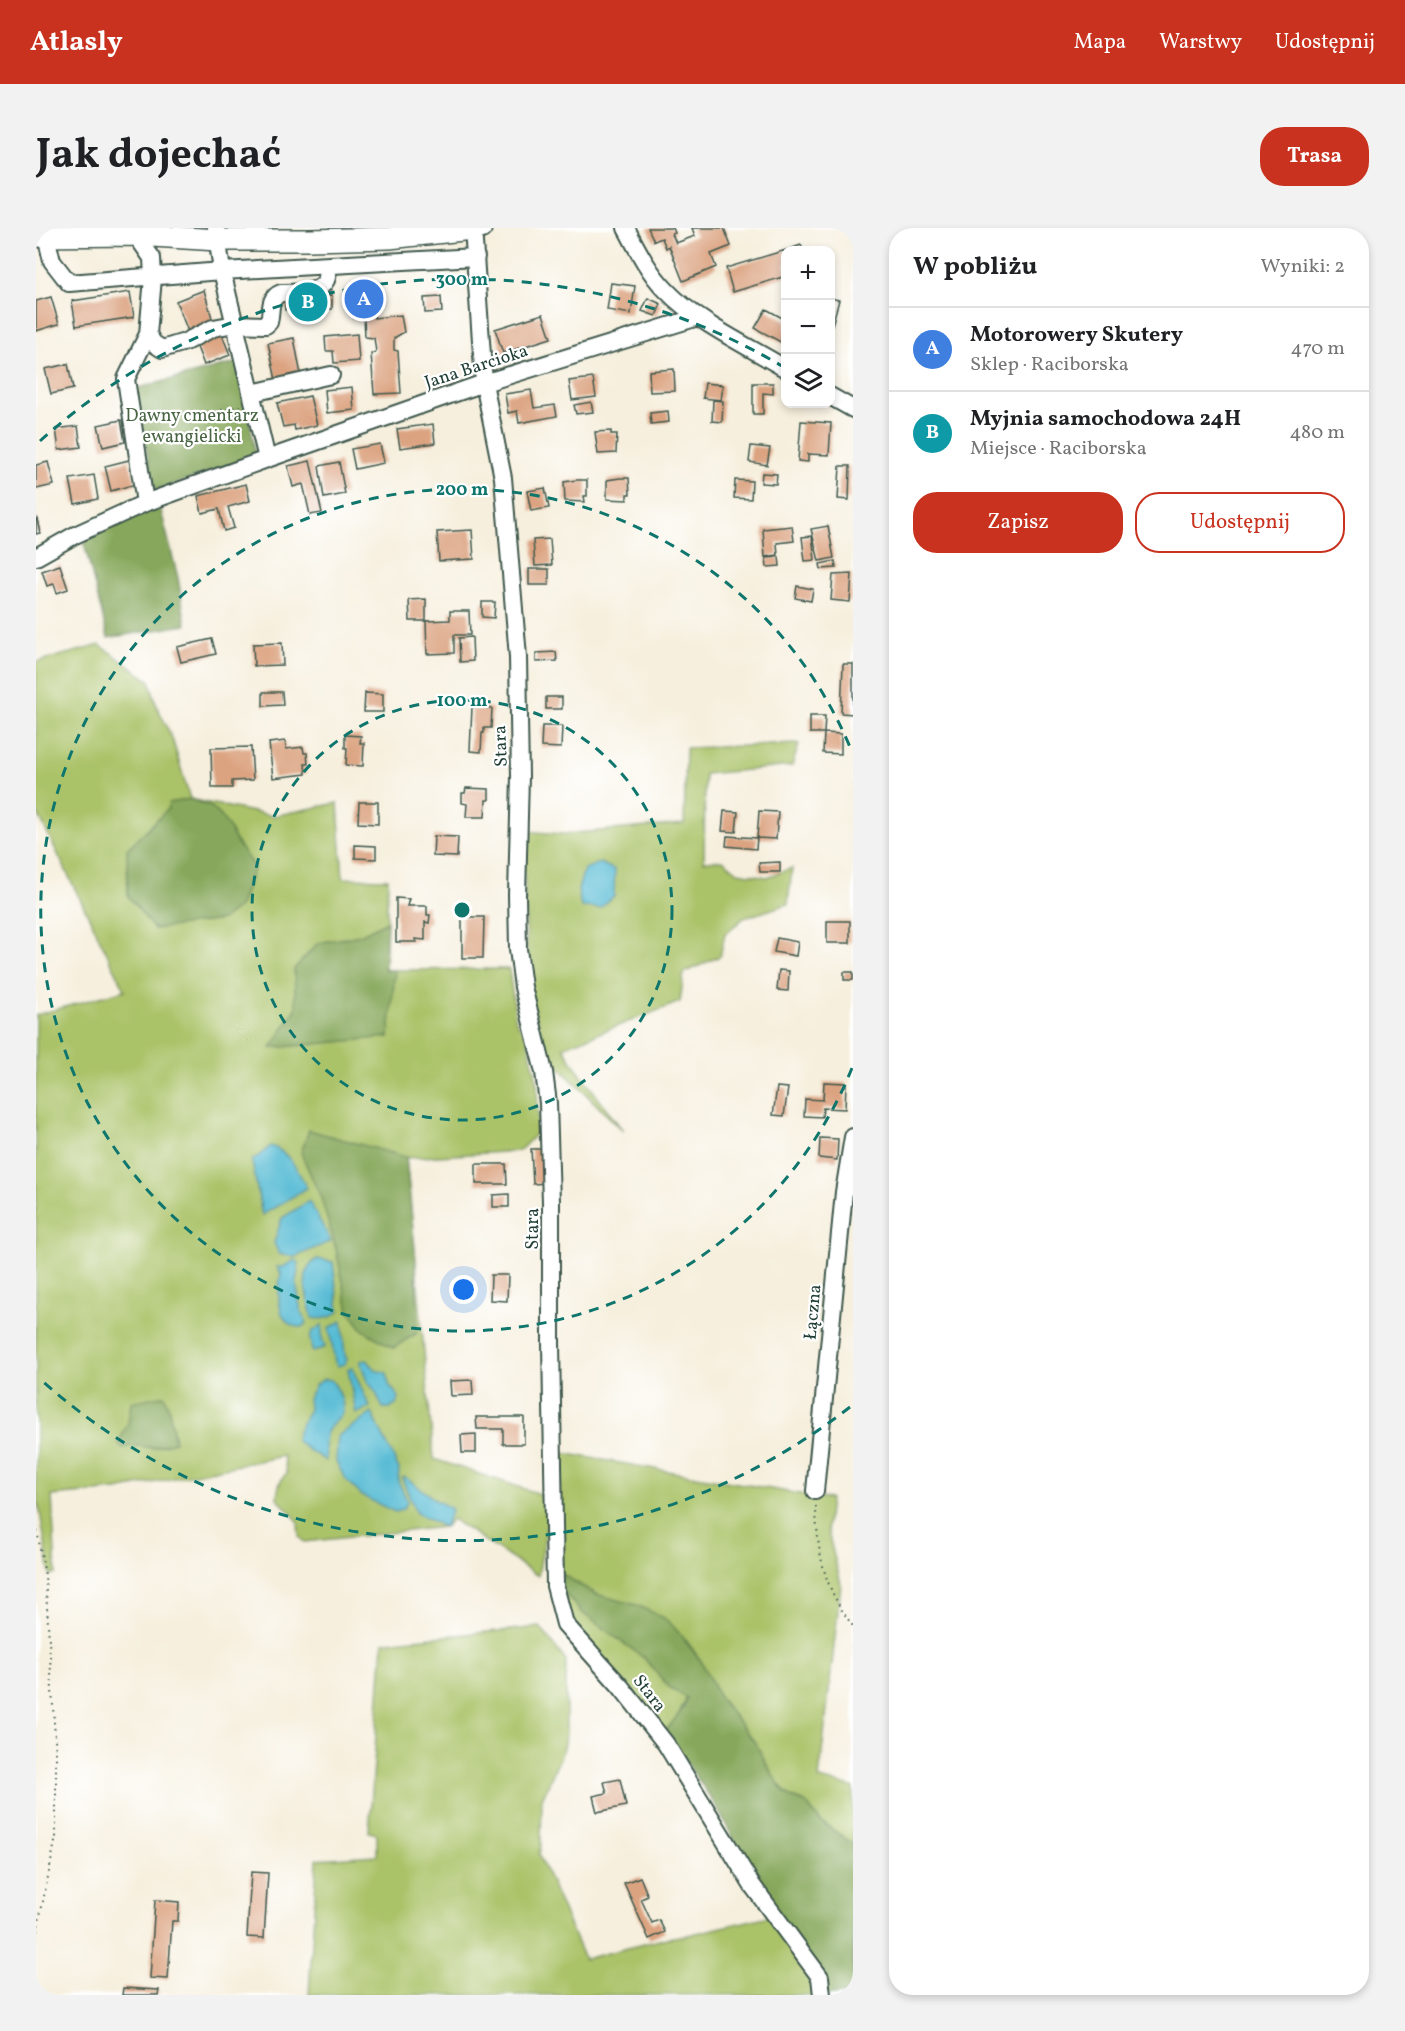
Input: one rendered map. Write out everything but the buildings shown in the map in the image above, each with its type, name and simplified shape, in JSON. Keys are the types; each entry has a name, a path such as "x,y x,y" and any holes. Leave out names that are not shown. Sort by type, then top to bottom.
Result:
{"main road":[{"path":"41,236 217,234 389,238 475,228"}],"street":[{"name":"Stara","path":"475,228 484,383 503,478 518,657 520,776 518,949 523,987 542,1063 548,1103 555,1579 565,1624 621,1687 666,1744 752,1885 820,1977 822,1995"},
{"path":"626,228 644,260 665,290 698,317 781,366"},
{"path":"217,234 222,271 267,459"},
{"path":"136,235 152,258 153,278 148,334 126,379 145,504"},
{"path":"41,236 52,261 69,283 222,271 476,257"},
{"path":"148,334 153,343 162,349 185,342 213,328 235,324 266,325 269,322 272,301 276,294 320,288 326,280 328,265"},
{"name":"Jana Barcioka","path":"36,557 75,535 145,504 267,459 484,383 698,317"},
{"path":"252,393 332,375"},
{"path":"835,398 853,409"},
{"name":"Łączna","path":"815,1491 843,1203 853,1137"}],"path":[{"path":"815,1491 817,1536 824,1572 838,1606 853,1626"},
{"path":"36,1525 45,1575 56,1766 56,1837 36,1936"}],"green space":[{"name":"Dawny cmentarz ewangielicki","path":"239,362 256,456 155,491 134,389"},
{"path":"159,503 178,578 186,625 108,638 84,543 91,536"},
{"path":"100,645 150,681 156,704 172,738 190,799 273,816 338,803 343,878 388,879 385,970 509,969 516,1021 527,1038 537,1080 538,1132 519,1151 406,1158 434,1459 552,1498 538,1576 452,1519 444,1527 304,1542 299,1537 298,1521 277,1498 278,1488 287,1473 283,1456 117,1490 52,1496 56,1574 50,1575 36,1487 36,1015 125,990 36,810 36,662"},
{"path":"799,744 792,766 705,774 704,861 723,860 738,872 767,877 792,868 788,904 744,918 725,934 720,956 684,973 680,1002 563,1047 623,1131 548,1056 528,989 523,831 563,834 684,824 686,748"},
{"path":"190,799 210,806 221,816 254,867 240,906 222,920 154,929 128,896 127,849 168,809 169,803"},
{"path":"387,921 385,970 395,970 389,1037 271,1048 296,1009 294,969 318,943 360,935"},
{"path":"309,1130 406,1157 416,1259 417,1333 393,1348 363,1330 349,1311 335,1245 321,1198 301,1153"},
{"path":"164,1395 175,1442 153,1448 138,1446 122,1448 118,1444 128,1423 131,1402"},
{"path":"562,1453 830,1499 827,1528 841,1584 819,1779 853,1787 853,1844 820,1821 805,1802 791,1797 776,1781 756,1744 718,1696 701,1661 686,1640 554,1572"},
{"path":"562,1574 595,1594 637,1605 664,1618 674,1627 701,1661 718,1696 756,1744 782,1789 791,1797 805,1802 820,1821 853,1844 853,1995 827,1995 756,1880 713,1801 665,1732 684,1707 687,1698 669,1687 644,1658 581,1612 561,1589"},
{"path":"561,1589 581,1612 644,1658 669,1687 687,1698 665,1732 572,1621"},
{"path":"540,1627 566,1661 566,1733 562,1753 542,1799 539,1855 584,1959 769,1916 815,1978 817,1995 309,1995 317,1859 377,1855 377,1834 369,1832 383,1642"}],"water":[{"path":"600,863 615,870 614,896 600,908 581,907 578,890 584,869"},
{"path":"271,1146 288,1158 307,1188 262,1215 252,1161"},
{"path":"309,1201 331,1241 295,1257 279,1254 274,1243 282,1218"},
{"path":"317,1259 333,1262 339,1311 323,1319 312,1318 306,1286 307,1271"},
{"path":"295,1260 299,1263 296,1282 301,1312 306,1322 303,1327 294,1326 288,1322 280,1308 281,1273 277,1267 283,1267"},
{"path":"342,1321 347,1359 345,1364 338,1366 335,1362 329,1328"},
{"path":"322,1325 325,1347 314,1352 310,1338 312,1332"},
{"path":"367,1360 376,1370 387,1373 389,1385 399,1397 396,1405 383,1408 367,1381 360,1361"},
{"path":"352,1368 370,1407 356,1414 348,1369"},
{"path":"324,1379 334,1383 343,1403 340,1417 326,1435 326,1461 296,1440 309,1409 308,1399 316,1384"},
{"path":"372,1413 399,1469 398,1481 407,1500 404,1508 395,1512 362,1496 345,1479 336,1461 338,1436"},
{"path":"405,1477 437,1501 452,1509 444,1527 416,1513 402,1478"}],"place":[{"name":"Motorowery Skutery","path":"364,299"},
{"name":"Myjnia samochodowa 24H","path":"308,302"}]}
